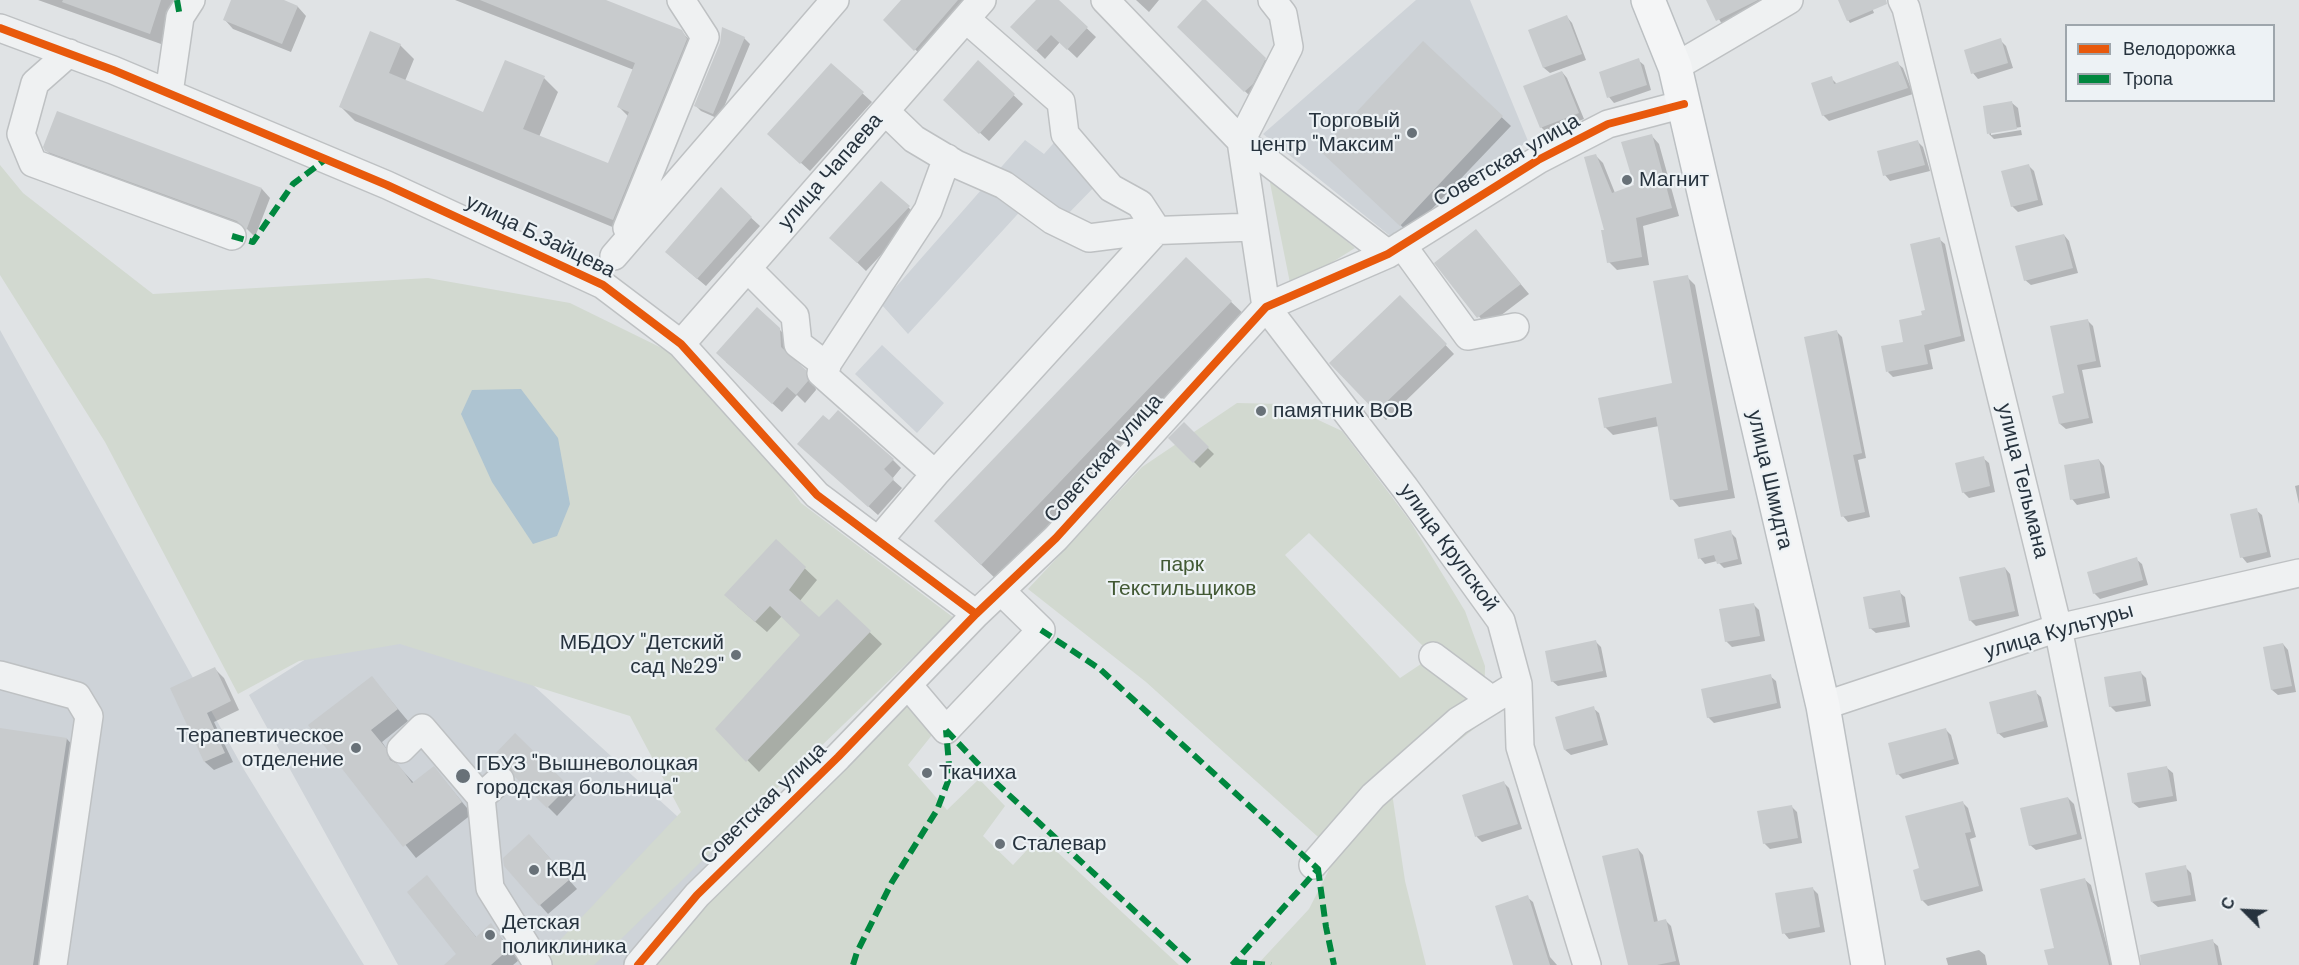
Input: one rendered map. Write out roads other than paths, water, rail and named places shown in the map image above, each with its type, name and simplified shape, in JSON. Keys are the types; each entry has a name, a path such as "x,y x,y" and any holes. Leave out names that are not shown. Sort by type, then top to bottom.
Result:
{"main road":[{"name":"улица Шмидта","path":"1648,0 1675,67 1823,706 1868,965"}],"street":[{"path":"169,93 180,17 191,0"},
{"path":"603,285 614,256 638,207 705,37 681,0"},
{"path":"614,256 835,0"},
{"path":"1105,0 1241,141 1395,250 1468,336 1515,327"},
{"path":"1266,307 1241,141 1289,47 1283,14 1272,0"},
{"path":"1675,67 1789,0"},
{"name":"улица Тельмана","path":"1902,0 1906,8 2058,628 2126,965"},
{"path":"974,9 1061,102 1065,134 1112,188 1140,204 1157,230"},
{"name":"улица Чапаева","path":"681,344 974,9"},
{"name":"улица Б.Зайцева","path":"0,28 169,93 387,185 603,285 681,344 817,495 976,614"},
{"path":"69,53 35,83 21,134 33,163 232,236"},
{"name":"Советская улица","path":"638,965 697,895 976,614 1056,538 1266,307 1395,250 1538,160 1608,123 1684,104"},
{"path":"885,111 914,139 947,158 1004,185 1052,220 1089,238 1157,230 1253,226"},
{"path":"935,474 821,373 928,210 947,158"},
{"path":"878,541 935,474 1157,230"},
{"path":"747,268 795,316 798,344 826,366"},
{"name":"улица Крупской","path":"1266,307 1405,488 1501,621 1518,684 1520,747 1587,965"},
{"name":"улица Культуры","path":"1823,706 2058,628 2299,573"},
{"path":"908,685 946,730 1041,630 1001,591"},
{"path":"1433,656 1492,700"},
{"path":"0,675 77,696 89,716 53,965"},
{"path":"1313,865 1373,796 1458,721 1518,684"},
{"path":"401,749 422,728 491,788 490,888 538,965"}],"water":[{"path":"521,389 558,438 570,504 557,536 533,544 492,482 461,414 472,390"}],"place":[{"name":"Торговый центр \"Максим\"","path":"1412,133"},
{"name":"Магнит","path":"1627,180"},
{"name":"памятник ВОВ","path":"1261,411"},
{"name":"МБДОУ \"Детский сад №29\"","path":"736,655"},
{"name":"Терапевтическое отделение","path":"356,748"},
{"name":"Ткачиха","path":"927,773"},
{"name":"ГБУЗ \"Вышневолоцкая городская больница\"","path":"463,776"},
{"name":"Сталевар","path":"1000,844"},
{"name":"КВД","path":"534,870"},
{"name":"Детская поликлиника","path":"490,935"}],"park label":[{"name":"парк Текстильщиков","path":"1182,577"}]}
